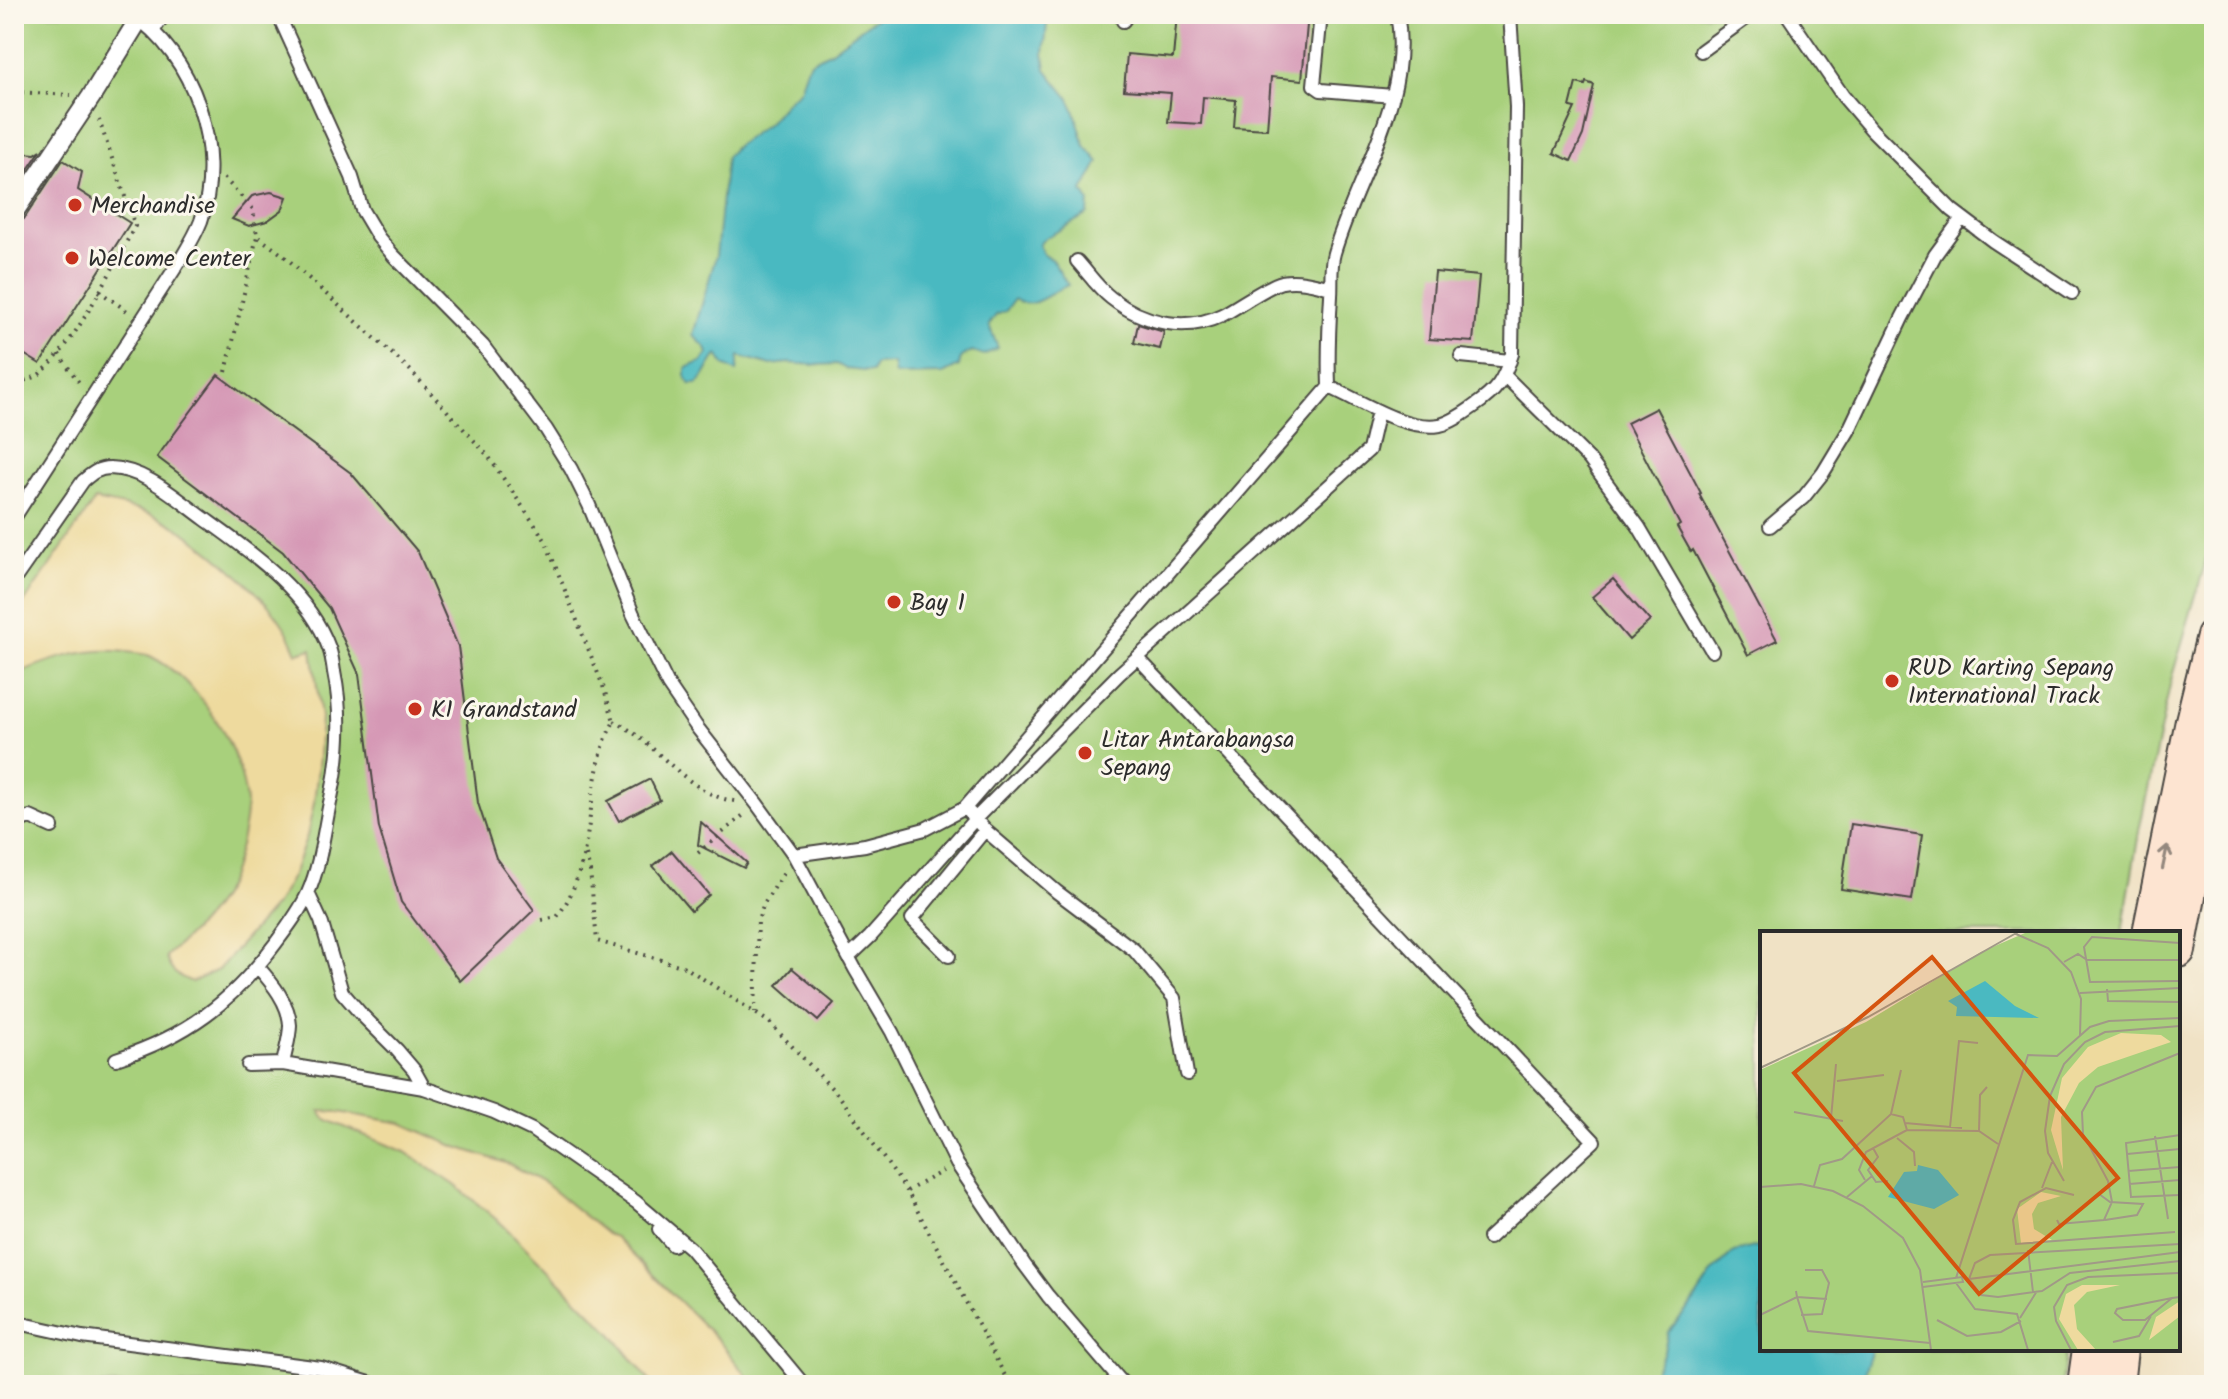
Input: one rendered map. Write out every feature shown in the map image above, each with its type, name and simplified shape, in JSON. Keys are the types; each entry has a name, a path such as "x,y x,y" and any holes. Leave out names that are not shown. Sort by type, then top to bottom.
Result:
{"main road":[{"path":"2150,931 2193,721 2214,636"},
{"path":"2180,939 2214,767"},
{"path":"2085,1385 2090,1351"},
{"path":"2116,1385 2120,1351"}],"street":[{"path":"14,212 142,21"}],"lane":[{"path":"16,510 91,400 181,259 201,222 208,194 207,131 197,98 174,53 142,21 164,14"},
{"path":"278,14 352,177 362,210 378,237 483,346 546,429 589,505 633,614 668,685 794,855 892,1032 957,1164 1048,1296 1124,1385"},
{"path":"1321,14 1314,85 1321,90 1393,96"},
{"path":"794,855 865,845 925,829 965,808 1329,387 1327,342 1333,257 1385,124 1398,79 1400,34 1397,14"},
{"path":"1329,387 1378,411 1425,426 1451,421 1481,402 1505,376 1512,354 1516,107 1510,14"},
{"path":"1701,51 1752,14"},
{"path":"1787,14 1843,96 1872,130 1952,210 2072,293"},
{"path":"1770,526 1803,498 1823,473 1849,430 1935,255 1962,218"},
{"path":"1077,261 1110,297 1163,324 1188,325 1219,317 1279,283 1300,280 1331,288"},
{"path":"1461,356 1510,361"},
{"path":"1505,376 1589,459 1639,527 1712,651"},
{"path":"850,956 975,819 1138,658 1369,450 1378,411"},
{"path":"14,580 83,481 95,471 108,468 137,474 167,491 238,541 269,567 314,620 329,648 340,703 340,744 335,782 308,893 291,923 258,967 209,1014 187,1029 116,1059"},
{"path":"1138,658 1594,1141 1489,1238"},
{"path":"965,808 985,830 1057,892 1134,950 1174,998 1187,1074"},
{"path":"14,823 30,817 52,827"},
{"path":"949,956 912,919 985,830"},
{"path":"308,893 321,921 342,992 397,1050 424,1088"},
{"path":"258,967 287,1010 290,1026 283,1064"},
{"path":"248,1065 283,1064 424,1088 494,1112 532,1130 636,1202 690,1248 804,1385"},
{"path":"636,1202 673,1245"},
{"path":"14,1322 82,1337 321,1368 376,1385"}],"path":[{"path":"14,92 91,97 135,226 79,326 59,354 35,377 17,383"},
{"path":"208,162 253,209 257,236 226,372"},
{"path":"257,236 283,255 410,370 489,457 545,540 614,721 604,744 585,853 569,901 557,917 542,920"},
{"path":"99,291 141,321"},
{"path":"59,354 91,400"},
{"path":"614,721 644,739 696,785 725,800 757,804"},
{"path":"698,853 757,804"},
{"path":"585,853 590,871 597,941 685,967 769,1022 840,1097 907,1191 1010,1385"},
{"path":"755,1013 758,920 764,904 794,855"},
{"path":"907,1191 932,1177"}],"green space":[{"name":"Litar Antarabangsa Sepang","path":"14,14 2214,14 2214,533 2171,680 2140,826 2122,931 1760,931 1760,1351 2066,1351 2062,1385 14,1385"}],"sand":[{"path":"95,500 148,513 187,535 260,596 285,628 297,653 312,649 321,717 319,758 307,836 293,875 277,903 218,970 192,982 175,973 166,956 199,924 221,896 237,859 246,813 237,761 215,719 185,682 168,667 144,654 111,651 82,653 55,659 14,675 14,617"},
{"path":"320,1111 402,1123 454,1146 509,1164 544,1183 607,1234 615,1237 718,1340 754,1385 653,1385 612,1334 503,1225 455,1185 405,1152 325,1119"}],"water":[{"path":"884,14 1051,14 1044,53 1046,69 1068,97 1085,146 1099,162 1083,191 1089,201 1088,214 1042,240 1039,245 1068,285 1034,302 1014,299 1006,311 996,315 989,325 998,348 984,355 972,351 961,357 959,366 943,374 895,375 893,363 875,364 872,372 846,369 837,364 771,365 739,356 737,372 724,365 718,354 698,384 690,384 686,368 701,362 708,354 693,335 716,256 726,157 768,123 800,90 812,61"},
{"path":"1760,1246 1760,1351 1871,1351 1860,1385 1642,1385 1654,1372 1664,1352 1668,1332 1713,1272 1734,1252"}],"building":[{"path":"1177,14 1308,14 1302,80 1271,77 1267,129 1234,127 1236,100 1203,97 1201,124 1168,122 1171,93 1124,90 1127,54 1173,58"},
{"path":"1586,82 1594,85 1583,135 1571,161 1554,153 1575,108 1570,107 1576,83 1585,85"},
{"path":"41,150 14,190 14,152 35,154"},
{"name":"Welcome Center","path":"63,160 82,172 78,190 130,223 40,364 14,348 14,224 24,219"},
{"path":"271,192 287,197 282,210 267,221 249,226 232,219 252,196"},
{"path":"1435,272 1479,276 1473,342 1429,339"},
{"path":"1138,324 1164,332 1160,349 1134,343"},
{"name":"K1 Grandstand","path":"218,375 351,473 418,552 458,646 478,803 496,858 534,910 460,981 401,902 379,828 359,674 329,608 283,552 157,457"},
{"path":"1656,408 1777,640 1748,655 1693,550 1691,552 1677,527 1680,525 1627,423"},
{"path":"1613,579 1650,621 1629,640 1592,597"},
{"path":"650,779 660,800 619,821 608,801"},
{"path":"701,822 747,863 744,868 698,845"},
{"path":"1851,824 1922,835 1912,900 1841,889"},
{"path":"672,851 709,895 691,911 653,866"},
{"path":"792,968 834,1003 818,1021 777,985"}],"place":[{"name":"Merchandise","path":"75,205"},
{"name":"Welcome Center","path":"72,258"},
{"name":"Bay 1","path":"894,602"},
{"name":"RUD Karting Sepang International Track","path":"1892,681"},
{"name":"K1 Grandstand","path":"415,709"},
{"name":"Litar Antarabangsa Sepang","path":"1085,753"}]}
